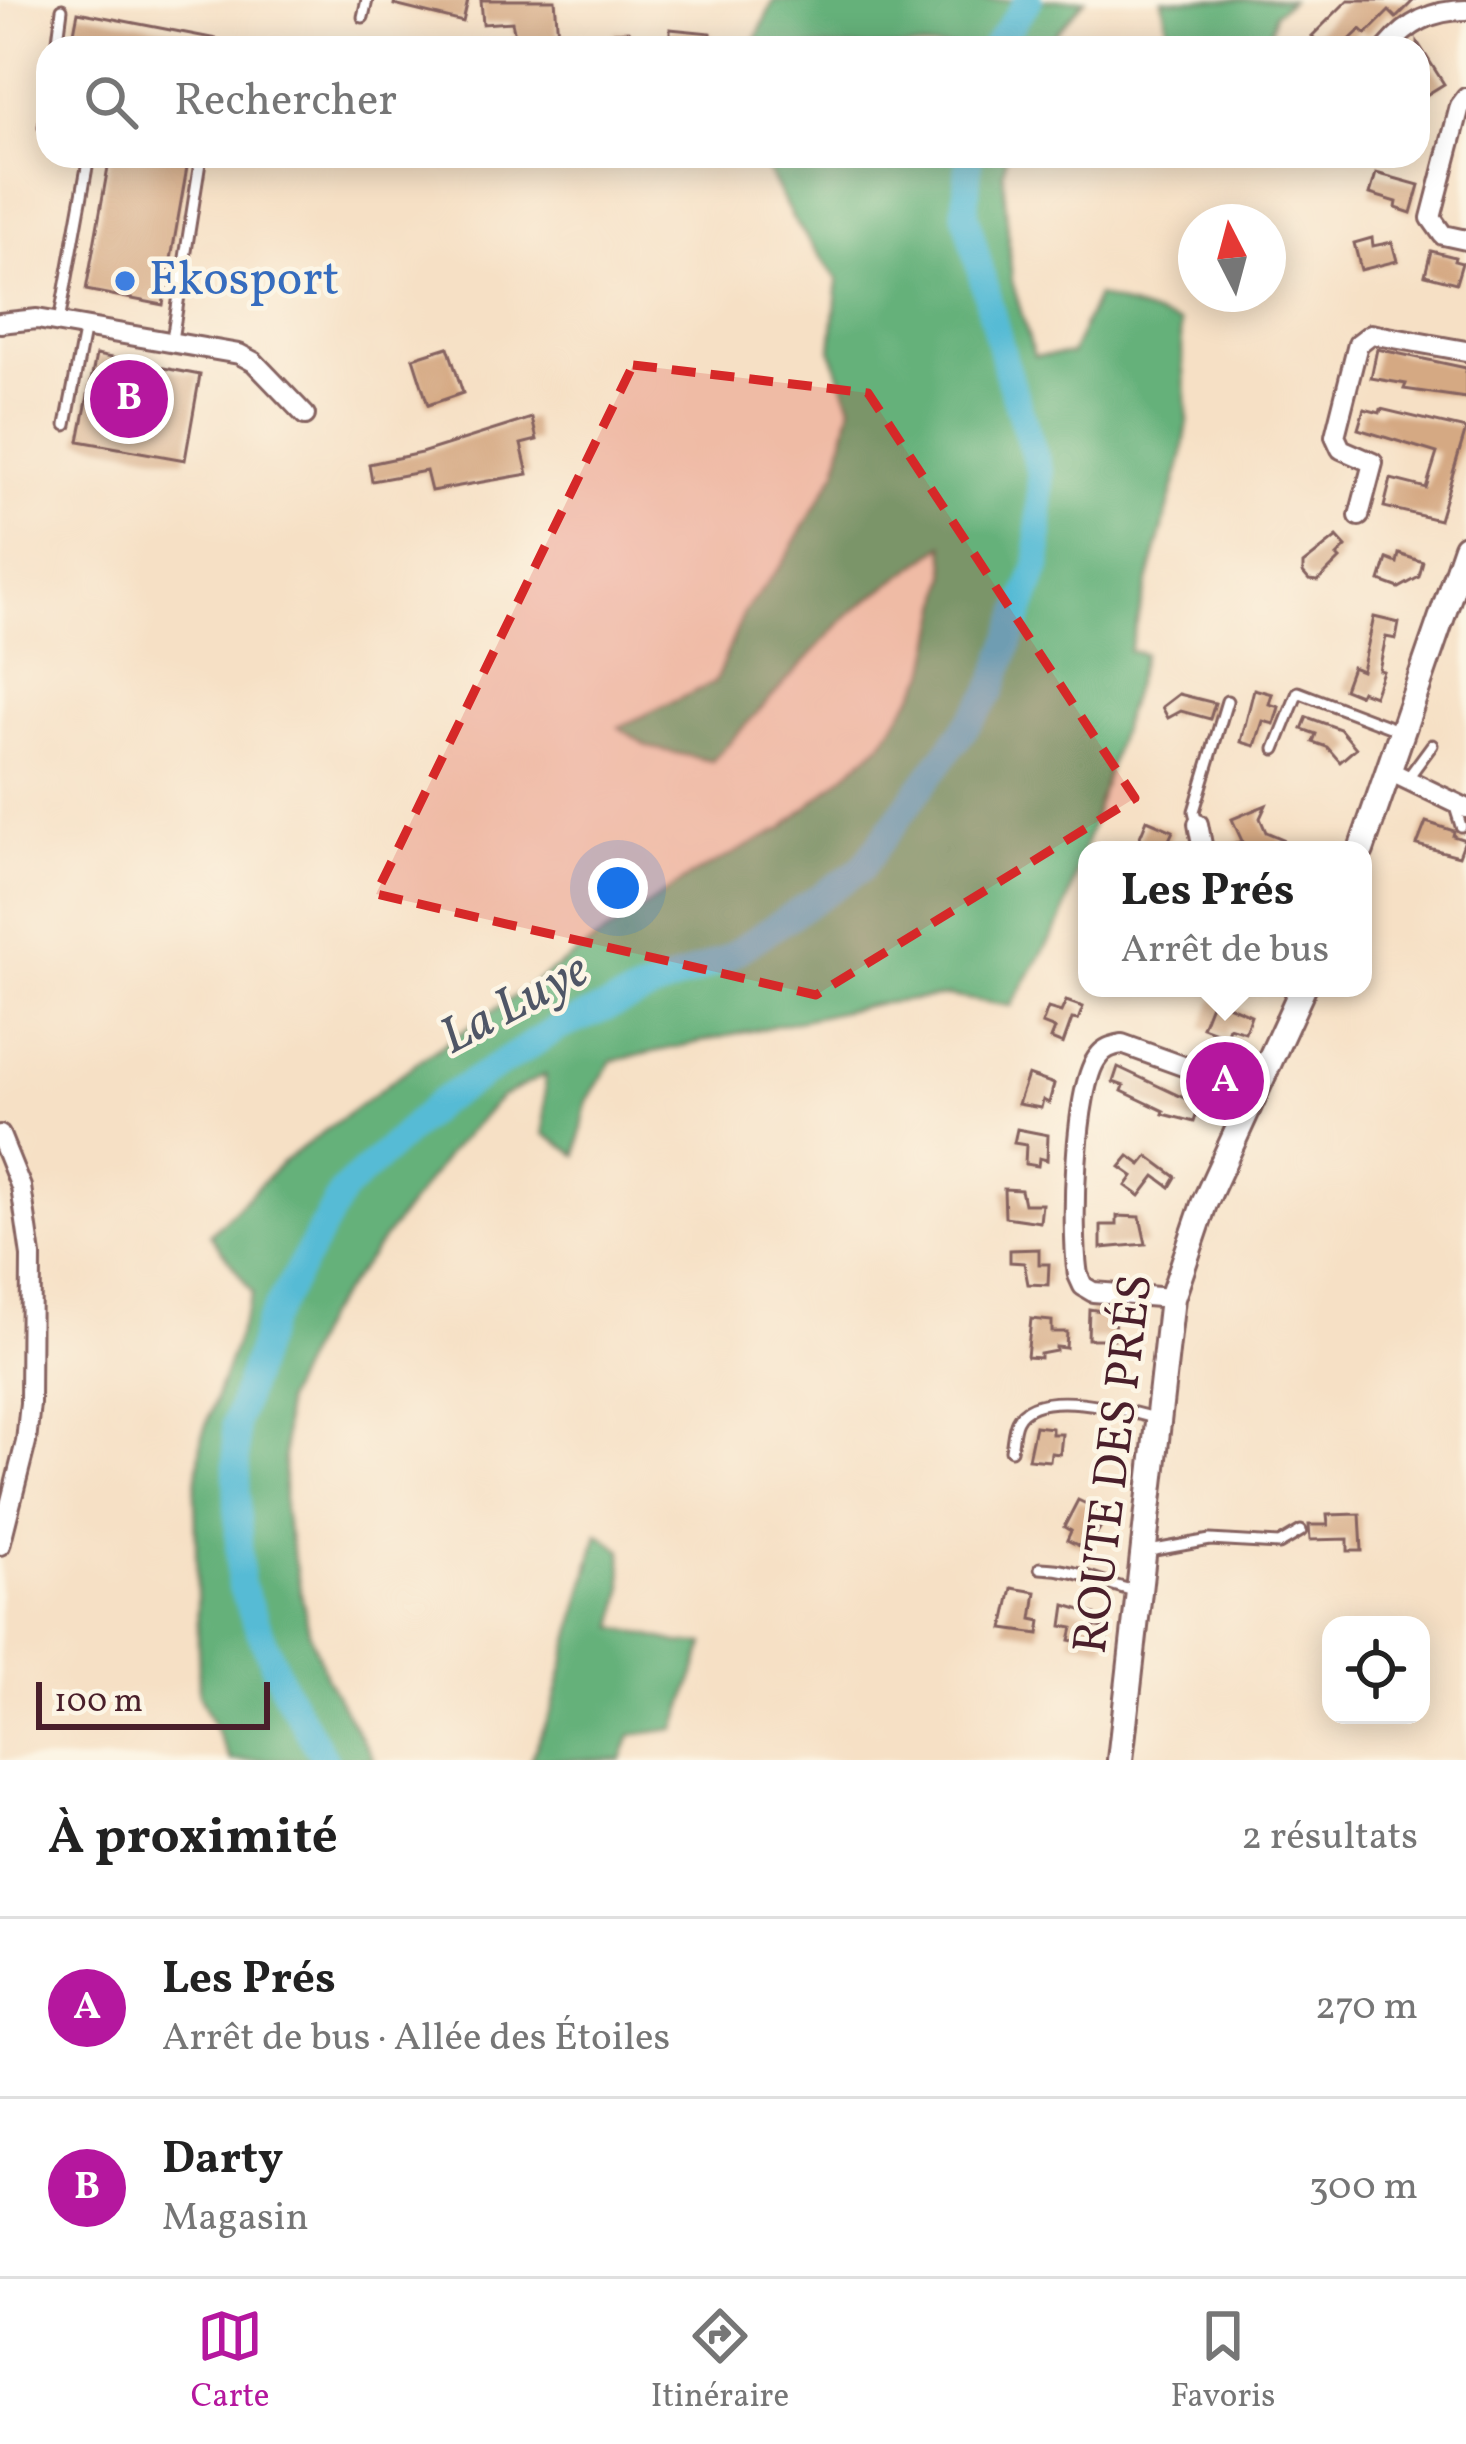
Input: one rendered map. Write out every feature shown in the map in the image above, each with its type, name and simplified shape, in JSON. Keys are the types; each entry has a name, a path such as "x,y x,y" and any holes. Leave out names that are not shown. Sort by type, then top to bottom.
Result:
{"street":[{"path":"1399,36 1416,20 1466,10"},
{"path":"1466,98 1431,218 1443,235 1466,240"},
{"path":"0,323 37,319 239,354 254,362 305,415"},
{"path":"1359,516 1372,463 1341,449 1336,436 1358,344 1371,334 1466,351"},
{"path":"1365,841 1398,775 1459,593 1466,547"},
{"path":"1398,775 1460,812"},
{"path":"1198,824 1201,841"},
{"name":"ROUTE DES PRÉS","path":"1120,1760 1172,1298 1204,1204 1299,997"},
{"path":"1172,1298 1093,1292 1078,1275 1075,1155 1094,1062 1111,1046 1122,1044 1255,1093"},
{"path":"0,1136 21,1187 32,1277 31,1403 0,1545"}],"lane":[{"path":"363,17 367,0"},
{"path":"58,36 62,9"},
{"path":"59,322 87,168"},
{"path":"172,342 199,168"},
{"path":"66,425 85,326"},
{"path":"1275,749 1298,692 1390,727"},
{"path":"1198,824 1194,811 1227,701"},
{"path":"1398,775 1432,745"},
{"path":"1011,1450 1016,1421 1035,1403 1054,1400 1157,1419"},
{"path":"1144,1552 1210,1540 1279,1544 1301,1531"},
{"path":"1040,1568 1072,1569 1110,1586 1140,1592"}],"highlighted area":[{"path":"633,365 868,393 1135,798 816,995 376,894"}],"green space":[{"path":"774,0 1085,0 1054,36 758,36"},
{"path":"1162,0 1291,0 1275,13 1270,36 1178,36 1168,31"},
{"path":"766,168 1004,168 1012,281 1034,356 1071,354 1097,296 1180,323 1188,421 1129,651 1144,654 1086,841 1078,841 1078,868 1062,920 1011,1006 948,996 876,1004 612,1061 587,1101 577,1155 544,1134 545,1075 501,1097 451,1150 324,1317 284,1401 284,1512 309,1631 327,1679 374,1760 230,1760 199,1694 195,1493 202,1436 253,1293 210,1234 283,1162 415,1064 690,876 783,828 882,743 927,674 947,577 944,545 850,613 712,761 648,747 619,727 715,682 744,612 782,564 837,470 851,405 831,350 838,280 793,219"},
{"path":"598,1533 622,1550 623,1590 615,1627 678,1643 705,1644 676,1729 631,1735 622,1760 530,1760 552,1710"}],"building":[{"path":"395,0 468,0 463,22 394,5"},
{"path":"481,0 555,0 558,36 515,36 512,22 483,24"},
{"path":"1348,0 1414,0 1396,18 1389,11 1366,34 1361,29 1354,36 1312,36"},
{"path":"78,12 201,36 73,36"},
{"path":"670,29 711,36 670,36"},
{"path":"1430,62 1444,84 1430,93"},
{"path":"108,168 187,168 163,305 86,290"},
{"path":"1376,173 1419,185 1411,213 1396,208 1397,202 1370,194"},
{"path":"1372,238 1373,246 1392,242 1397,261 1361,270 1354,243"},
{"path":"1431,251 1462,263 1456,283 1425,275"},
{"path":"448,347 463,393 428,405 413,358"},
{"path":"1377,349 1466,368 1466,398 1404,389 1406,384 1371,378"},
{"path":"96,355 200,375 185,460 79,441"},
{"path":"1364,409 1466,429 1439,520 1384,507 1391,479 1426,488 1437,453 1358,429"},
{"path":"532,418 537,440 521,444 528,474 431,491 426,471 372,481 369,464"},
{"path":"1337,537 1346,547 1337,556 1340,559 1318,581 1309,580 1303,564"},
{"path":"1399,554 1423,562 1419,577 1399,588 1380,581 1387,559 1397,563"},
{"path":"1374,617 1399,623 1396,639 1386,637 1379,670 1383,671 1374,696 1361,691 1359,695 1344,689 1352,667 1362,671"},
{"path":"1254,689 1272,694 1269,704 1279,707 1274,724 1263,721 1255,746 1241,742"},
{"path":"1179,694 1215,703 1210,719 1181,711 1168,718 1162,707"},
{"path":"1307,717 1340,729 1356,748 1340,762 1327,747 1313,742 1316,734 1302,729"},
{"path":"1266,805 1260,818 1266,832 1283,839 1242,841 1232,819"},
{"path":"1147,820 1173,831 1170,841 1138,841"},
{"path":"1426,822 1465,840 1459,856 1417,845"},
{"path":"1213,999 1251,1015 1245,1032 1229,1027 1226,1036 1202,1027"},
{"path":"1066,1001 1083,1007 1078,1020 1072,1019 1063,1044 1051,1039 1055,1029 1042,1024 1048,1008 1061,1012"},
{"path":"1118,1067 1184,1098 1187,1090 1212,1100 1207,1114 1198,1110 1194,1122 1163,1114 1113,1082"},
{"path":"1028,1075 1054,1084 1049,1103 1043,1100 1041,1108 1018,1104"},
{"path":"1017,1129 1048,1135 1047,1160 1039,1158 1038,1166 1025,1164 1026,1145 1014,1143"},
{"path":"1129,1156 1141,1165 1148,1156 1176,1177 1170,1187 1155,1176 1140,1196 1126,1186 1133,1176 1120,1167"},
{"path":"1004,1189 1021,1190 1024,1204 1042,1204 1040,1222 1005,1217"},
{"path":"1117,1216 1140,1217 1146,1244 1101,1248 1101,1225 1117,1225"},
{"path":"1039,1249 1039,1264 1049,1264 1048,1285 1028,1284 1024,1263 1010,1262 1010,1250"},
{"path":"1089,1309 1115,1313 1114,1339 1088,1339"},
{"path":"1031,1319 1052,1321 1052,1332 1067,1332 1066,1348 1056,1347 1040,1358 1027,1357"},
{"path":"1035,1426 1062,1434 1060,1454 1051,1453 1050,1461 1028,1459"},
{"path":"1078,1500 1101,1511 1094,1524 1100,1528 1088,1550 1067,1540 1071,1531 1064,1527"},
{"path":"1360,1514 1362,1551 1348,1551 1348,1539 1310,1540 1309,1525 1328,1525 1327,1515"},
{"path":"1012,1588 1036,1592 1032,1619 1041,1621 1039,1634 1003,1629"},
{"path":"1065,1605 1095,1614 1093,1626 1109,1629 1105,1647 1070,1640 1073,1628 1062,1626"}],"waterway":[{"name":"La Luye","path":"1003,36 1029,0"},
{"name":"La Luye","path":"325,1760 284,1689 240,1584 235,1424 268,1324 343,1191 438,1103 558,1028 727,958 860,870 991,693 1039,563 1040,472 1008,375 965,213 968,168"}],"place":[{"name":"Ekosport","path":"125,281"},
{"name":"Darty","path":"129,399"},
{"name":"Les Prés","path":"1225,1081"}]}
